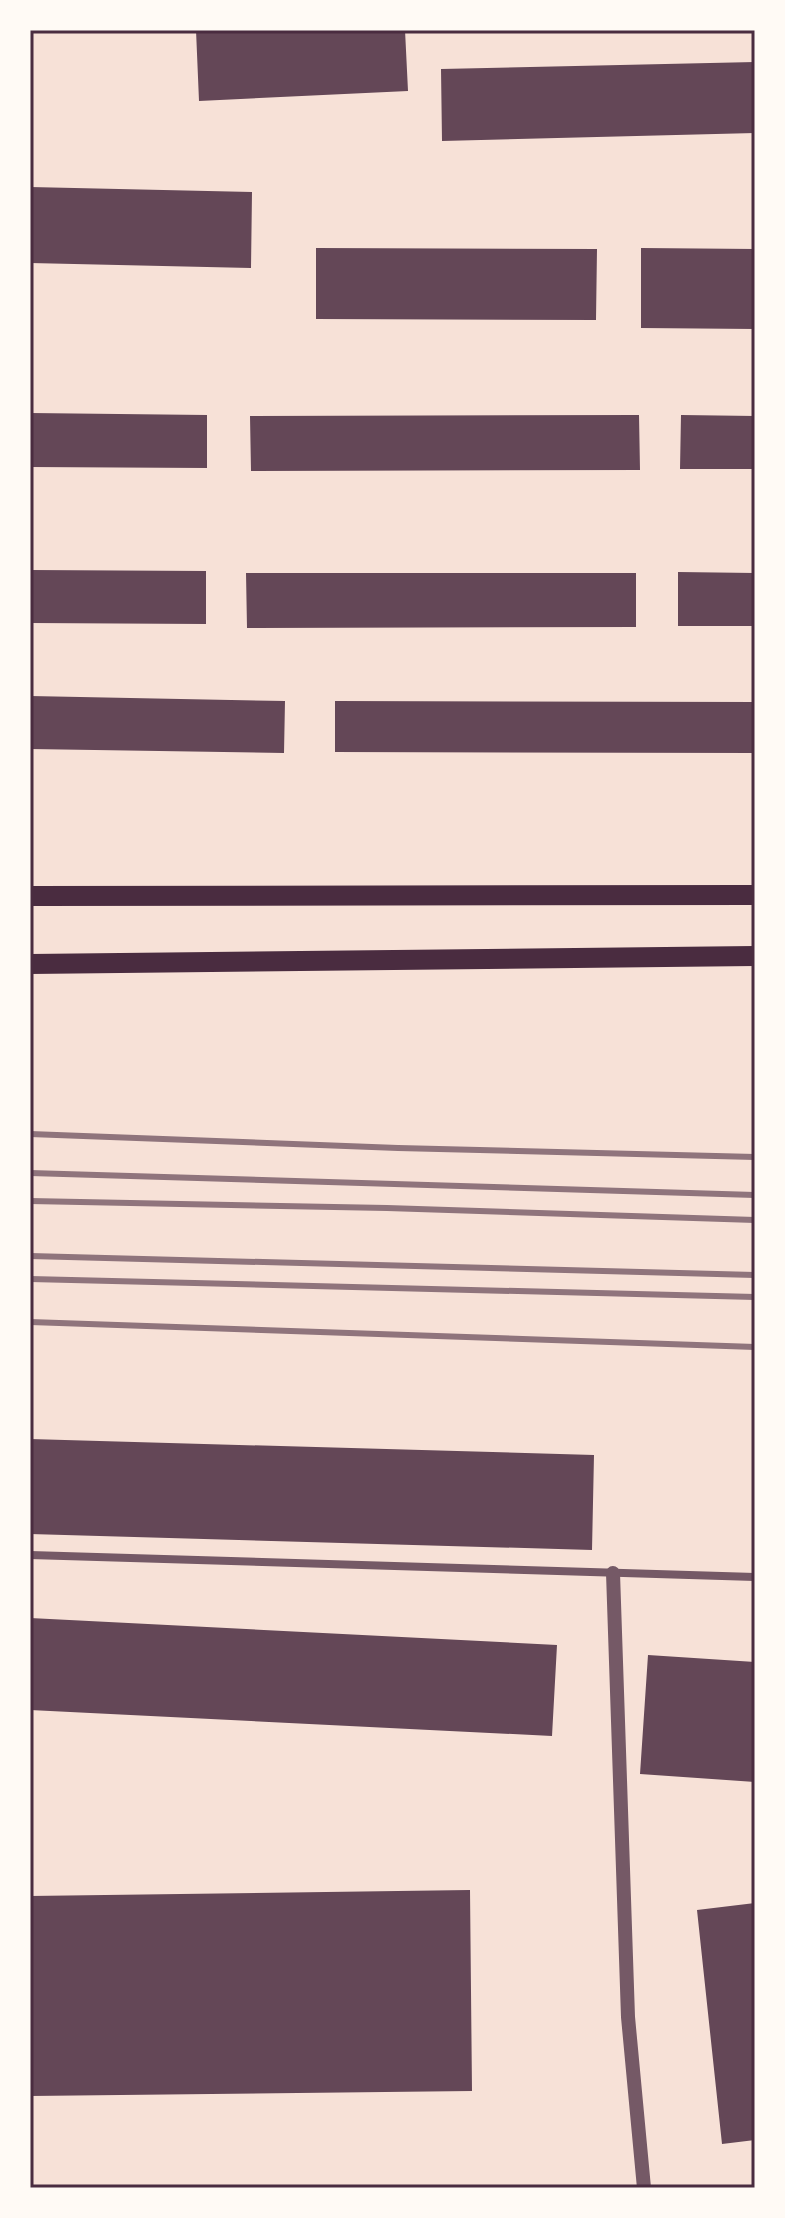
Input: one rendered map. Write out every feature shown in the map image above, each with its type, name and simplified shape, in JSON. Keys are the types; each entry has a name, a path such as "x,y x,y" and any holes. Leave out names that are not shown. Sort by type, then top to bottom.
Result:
{"main road":[{"path":"30,896 755,895"},
{"path":"30,964 755,956"}],"street":[{"path":"30,1555 755,1577"},
{"path":"613,1573 628,2017 644,2188"}],"building":[{"path":"196,30 405,30 408,91 199,101"},
{"path":"755,62 755,133 442,141 441,69"},
{"path":"30,187 252,192 251,268 30,263"},
{"path":"316,248 597,249 596,320 316,319"},
{"path":"641,248 755,249 755,329 641,328"},
{"path":"30,413 207,415 207,468 30,467"},
{"path":"639,415 640,470 251,471 250,416"},
{"path":"681,415 755,416 755,469 680,469"},
{"path":"30,570 206,571 206,624 30,623"},
{"path":"678,572 755,573 755,626 678,626"},
{"path":"246,573 636,573 636,627 247,628"},
{"path":"30,696 285,701 284,753 30,749"},
{"path":"335,701 755,702 755,753 335,752"},
{"path":"30,1439 594,1455 592,1550 30,1534"},
{"path":"30,1618 557,1645 552,1736 30,1710"},
{"path":"648,1655 755,1662 755,1782 640,1774"},
{"path":"470,1890 472,2091 30,2096 30,1896"},
{"path":"755,1903 755,2140 722,2144 697,1910"}],"railway":[{"path":"30,1134 755,1157"},
{"path":"30,1173 755,1195"},
{"path":"30,1201 755,1220"},
{"path":"30,1256 755,1275"},
{"path":"30,1279 755,1297"},
{"path":"30,1322 755,1347"}]}
